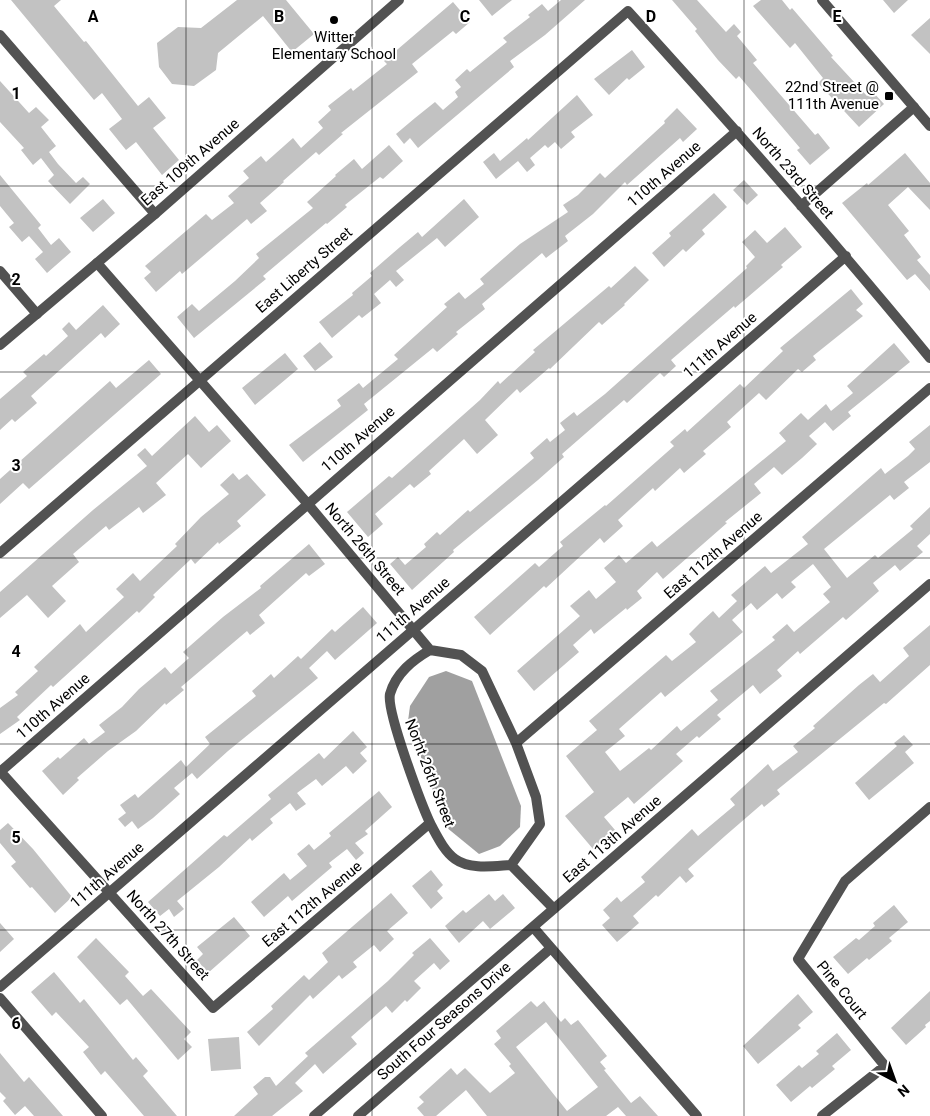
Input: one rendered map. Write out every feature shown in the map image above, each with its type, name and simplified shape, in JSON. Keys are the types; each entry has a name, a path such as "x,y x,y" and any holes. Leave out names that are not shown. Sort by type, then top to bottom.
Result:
{"street":[{"name":"East 109th Avenue","path":"0,345 155,214 399,0"},
{"path":"822,0 930,126"},
{"name":"North 23rd Street","path":"628,11 737,131 846,256 930,358"},
{"name":"East Liberty Street","path":"0,552 628,11"},
{"path":"0,36 155,214"},
{"path":"801,206 914,107"},
{"name":"110th Avenue","path":"0,771 737,131"},
{"name":"111th Avenue","path":"0,987 846,256"},
{"name":"North 26th Street","path":"97,263 307,503 430,650"},
{"path":"0,272 37,314"},
{"name":"East 112th Avenue","path":"516,743 930,388"},
{"name":"East 113th Avenue","path":"314,1116 930,584"},
{"path":"430,650 461,655 482,670 516,743 536,797 540,824 511,865 554,909"},
{"name":"Norht 26th Street","path":"430,650 409,663 390,695 395,726 430,823 442,844 456,860 481,867 511,865"},
{"name":"North 27th Street","path":"0,771 212,1008"},
{"name":"Pine Court","path":"822,1116 885,1066 798,959 845,880 930,807"},
{"name":"East 112th Avenue","path":"212,1008 430,823"},
{"path":"533,927 698,1116"},
{"name":"South Four Seasons Drive","path":"358,1116 551,948"},
{"path":"0,998 102,1116"}],"shaded area":[{"path":"446,671 472,681 521,806 520,827 500,846 479,854 446,827 408,721 410,706 429,677"}],"building":[{"path":"11,0 61,0 54,6 84,42 86,41 138,106 149,97 166,118 153,128 179,160 162,175 136,142 126,150 109,129 122,119 102,93 94,100"},
{"path":"237,0 286,0 314,34 292,52 263,16 218,53 216,70 194,86 172,84 159,67 157,43 178,27 201,28"},
{"path":"479,0 512,0 492,16"},
{"path":"561,0 585,0 545,35 510,61 514,67 418,148 410,138 404,144 396,134 435,102 443,110 458,97 455,92 461,87 455,80 467,69 470,72 507,42 503,38 530,17 528,15 542,4 548,11"},
{"path":"672,0 697,0 726,32 734,24 741,32 737,36 757,60 753,63 815,135 818,133 830,148 810,165 797,150 800,148 739,76 736,79 718,60 695,31 697,29"},
{"path":"761,0 782,0 790,10 792,8 833,56 831,57 867,96 872,91 884,104 859,127 818,83 823,78 795,43 790,48 753,6"},
{"path":"883,0 908,0 894,13"},
{"path":"453,2 470,22 456,34 453,31 412,64 418,72 341,133 343,134 319,155 316,152 283,181 260,203 267,211 251,224 247,219 182,274 180,271 156,292 144,278 151,272 145,266 206,214 212,220 234,203 228,196 249,178 243,171 261,156 266,162 293,138 301,148 323,128 318,122 331,110 328,106 351,88 353,91 387,64 384,61"},
{"path":"930,18 930,54 911,35"},
{"path":"632,50 645,67 629,80 627,78 609,95 594,79"},
{"path":"0,81 29,113 36,107 49,120 41,127 56,146 49,152 76,183 83,177 90,184 70,204 48,181 54,175 41,158 33,165 21,150 24,148 0,122"},
{"path":"577,95 593,115 571,132 575,137 561,149 555,142 548,148 545,145 530,158 535,165 527,172 518,161 496,179 483,162 494,153 500,161 527,138 528,140"},
{"path":"677,108 697,129 683,142 680,138 627,185 625,182 593,214 565,236 568,241 546,258 542,253 482,304 485,309 456,332 458,334 437,352 433,348 364,404 368,410 303,462 289,445 341,406 337,400 359,383 363,388 398,359 394,355 447,307 444,304 459,292 465,299 484,284 480,279 520,244 568,212 563,205 578,195 600,173 605,178 665,123 664,121"},
{"path":"389,145 403,161 383,179 380,177 345,205 347,207 263,276 266,279 194,338 177,317 192,304 199,311 235,281 259,258 256,254 313,208 307,202 354,159 362,169"},
{"path":"905,153 930,183 930,210 908,187 888,205 909,231 904,235 921,257 917,260 930,275 930,291 915,274 907,280 842,203 867,183 868,185"},
{"path":"0,175 41,225 38,228 51,245 59,238 71,252 47,273 35,259 43,252 29,236 22,242 9,227 14,223 0,206"},
{"path":"744,180 758,195 747,205 733,190"},
{"path":"714,193 727,207 702,230 705,234 686,252 683,249 664,267 652,253 671,236 669,233"},
{"path":"103,199 115,213 93,232 80,218"},
{"path":"464,199 479,217 445,247 437,238 396,271 404,280 396,287 390,280 374,294 381,303 362,318 359,315 332,338 319,322 353,295 352,293 372,276 370,273 400,247 418,232 422,237"},
{"path":"785,227 802,247 781,265 783,267 671,360 676,366 664,377 660,373 627,403 624,400 562,454 564,457 538,480 453,550 454,552 412,590 390,564 398,557 405,565 426,547 424,544 437,532 440,535 468,510 470,512 534,458 530,453 547,438 550,442 565,430 560,423 574,412 577,416 605,394 747,268 746,266 755,257 742,242 755,230 767,243"},
{"path":"635,266 649,280 602,325 599,322 550,369 520,393 517,389 485,420 498,435 477,454 464,439 429,471 431,474 414,488 410,484 375,514 383,524 368,537 347,512 389,476 392,478 480,400 498,381 500,384 535,352 533,350 609,286 611,288"},
{"path":"851,289 863,304 856,310 863,316 813,356 816,360 802,372 798,369 766,400 759,393 727,422 731,427 703,451 706,454 684,473 680,468 655,491 653,488 618,520 623,526 604,543 600,538 546,588 544,586 490,635 474,617 535,563 539,567 563,546 560,542 606,506 674,446 670,442 685,429 687,432 740,384 744,388 783,351 780,348"},
{"path":"103,305 120,324 105,338 101,333 31,396 37,403 15,422 12,419 0,430 0,399 27,376 23,372 44,354 46,356 68,336 62,329 69,322 76,330"},
{"path":"320,342 333,357 315,371 303,356"},
{"path":"894,343 910,362 848,412 851,416 833,431 825,422 809,436 817,444 782,475 774,467 754,484 761,493 725,522 727,523 663,579 657,572 637,591 642,598 627,610 626,608 594,634 591,629 573,645 579,652 534,691 517,671 580,616 570,606 589,590 596,599 616,582 604,568 619,555 626,563 652,541 657,547 786,441 779,433 801,413 808,420 826,404 831,411 853,393 847,386"},
{"path":"285,353 298,369 255,405 242,388"},
{"path":"149,360 161,374 29,489 23,483 0,504 0,479 110,381 116,388"},
{"path":"195,416 209,432 217,425 231,441 201,468 188,454 156,483 166,495 143,513 139,507 109,530 106,526 73,554 79,562 52,586 66,601 48,618 27,595 0,618 0,592 93,510 147,466 137,455 145,448 152,456"},
{"path":"930,425 930,462 904,482 909,488 894,500 890,495 824,549 847,578 875,555 878,558 913,529 910,526 930,507 930,534 917,546 923,552 900,571 895,565 873,583 879,591 846,620 843,617 800,654 798,651 777,670 782,676 760,694 753,685 717,715 721,719 676,754 683,761 634,804 628,797 604,817 615,830 593,849 565,816 594,792 566,756 597,730 589,721 666,655 672,661 696,642 689,634 700,623 713,611 719,618 737,601 731,595 765,566 771,573 808,544 802,537 881,468 885,474 915,449 909,442","holes":["813,564 831,587 823,594 830,602 794,632 787,624 772,637 775,640 710,691 718,700 681,731 677,726 651,750 649,748 620,771 605,752 625,736 619,729 661,692 665,697 743,632 732,620 751,603 757,610 777,593 782,599 796,587 791,582"]},
{"path":"233,473 239,480 247,474 266,495 237,521 241,526 219,544 218,542 195,564 191,559 153,595 155,597 139,613 137,611 53,687 51,685 17,717 20,720 0,734 0,708 18,695 15,692 38,671 34,667 80,624 86,632 124,597 116,589 133,573 140,581 177,546 175,544 201,517 229,494 220,485"},
{"path":"309,544 325,564 309,576 306,573 259,615 265,623 250,635 247,631 181,687 184,690 166,705 165,703 136,731 108,751 77,778 79,780 63,795 42,771 58,757 60,759 84,738 89,744 105,732 99,725 122,707 139,689 165,667 171,674 189,658 183,652 223,617 261,588 260,586"},
{"path":"363,607 377,623 335,660 327,651 309,668 318,678 228,751 197,779 192,773 174,788 180,794 153,818 138,829 132,821 125,827 118,819 126,813 120,805 135,794 138,798 181,760 186,767 210,744 205,737 256,696 252,691 271,674 274,678 298,656 301,659 332,629 335,632"},
{"path":"930,625 930,665 886,704 884,703 777,790 780,794 764,807 762,804 688,869 694,876 686,883 680,876 658,897 656,895 633,916 639,923 617,942 602,925 610,918 603,910 617,897 621,902 645,882 641,877 692,829 698,836 735,805 730,799 768,764 773,771 798,752 793,746 815,728 813,726 859,685 873,674 880,682 909,656 903,648"},
{"path":"353,731 367,747 360,753 367,761 353,774 346,766 322,786 316,779 297,793 306,804 296,811 290,803 270,819 273,823 252,841 250,838 219,867 177,901 184,909 174,917 169,909 160,916 148,902 224,835 227,837 271,799 268,795 319,753 324,759"},
{"path":"904,735 913,745 905,752 914,763 869,800 855,783 897,746 894,743"},
{"path":"379,791 392,807 365,831 368,834 355,843 364,853 356,860 347,849 329,863 332,867 292,901 288,896 264,917 251,902 284,873 290,880 307,866 297,854 309,844 314,850 331,836 329,833"},
{"path":"8,823 33,849 72,897 55,913 11,866 16,862 0,843 0,830"},
{"path":"431,870 443,885 437,891 443,898 431,909 412,886"},
{"path":"391,893 408,913 387,931 394,939 380,952 374,945 353,962 357,967 342,979 339,975 313,999 310,995 259,1046 247,1032 273,1009 271,1006 304,975 309,980 328,962 322,953"},
{"path":"489,894 495,901 503,894 515,908 490,929 483,921 459,943 445,926 463,910 466,913"},
{"path":"894,905 908,922 889,938 892,941 848,974 833,957 856,938 859,940 875,926 873,923"},
{"path":"234,917 250,936 208,973 197,960 203,954 197,947"},
{"path":"0,923 14,939 0,952"},
{"path":"96,938 129,972 125,976 143,996 151,989 191,1032 184,1039 192,1047 178,1060 127,999 120,1005 77,957"},
{"path":"430,938 450,961 440,970 434,963 414,981 421,988 407,1002 405,1000 392,1013 386,1006 351,1037 357,1044 323,1074 315,1064 295,1083 303,1091 272,1116 234,1116 258,1094 253,1087 265,1077 270,1077 276,1086 308,1056 305,1053 388,981 414,955 412,953"},
{"path":"54,972 80,1003 84,999 133,1060 136,1057 148,1071 143,1076 177,1116 144,1116 105,1071 101,1075 83,1052 89,1047 56,1012 52,1016 31,992"},
{"path":"930,991 930,1021 906,1045 891,1028"},
{"path":"798,994 813,1012 798,1025 801,1028 758,1064 743,1046"},
{"path":"531,1001 537,1007 544,1001 561,1022 565,1018 571,1025 578,1020 607,1056 600,1062 606,1069 604,1070 631,1103 640,1096 658,1116 626,1116 618,1107 606,1116 487,1116 466,1090 436,1116 424,1116 417,1108 424,1102 419,1097 451,1068 457,1075 465,1068 490,1093 515,1073 509,1066 511,1064 494,1044 501,1038 496,1031","holes":["546,1022 598,1087 567,1111 516,1047"]},
{"path":"837,1033 851,1050 832,1066 835,1069 791,1102 776,1085 799,1065 802,1068 819,1054 816,1051"},
{"path":"239,1037 241,1069 211,1071 208,1039"},
{"path":"0,1053 24,1082 29,1077 63,1116 34,1116 25,1106 15,1115 3,1101 6,1098 0,1092"}],"place":[{"name":"Witter Elementary School","path":"334,20"},
{"name":"22nd Street @ 111th Avenue","path":"889,96"}]}
